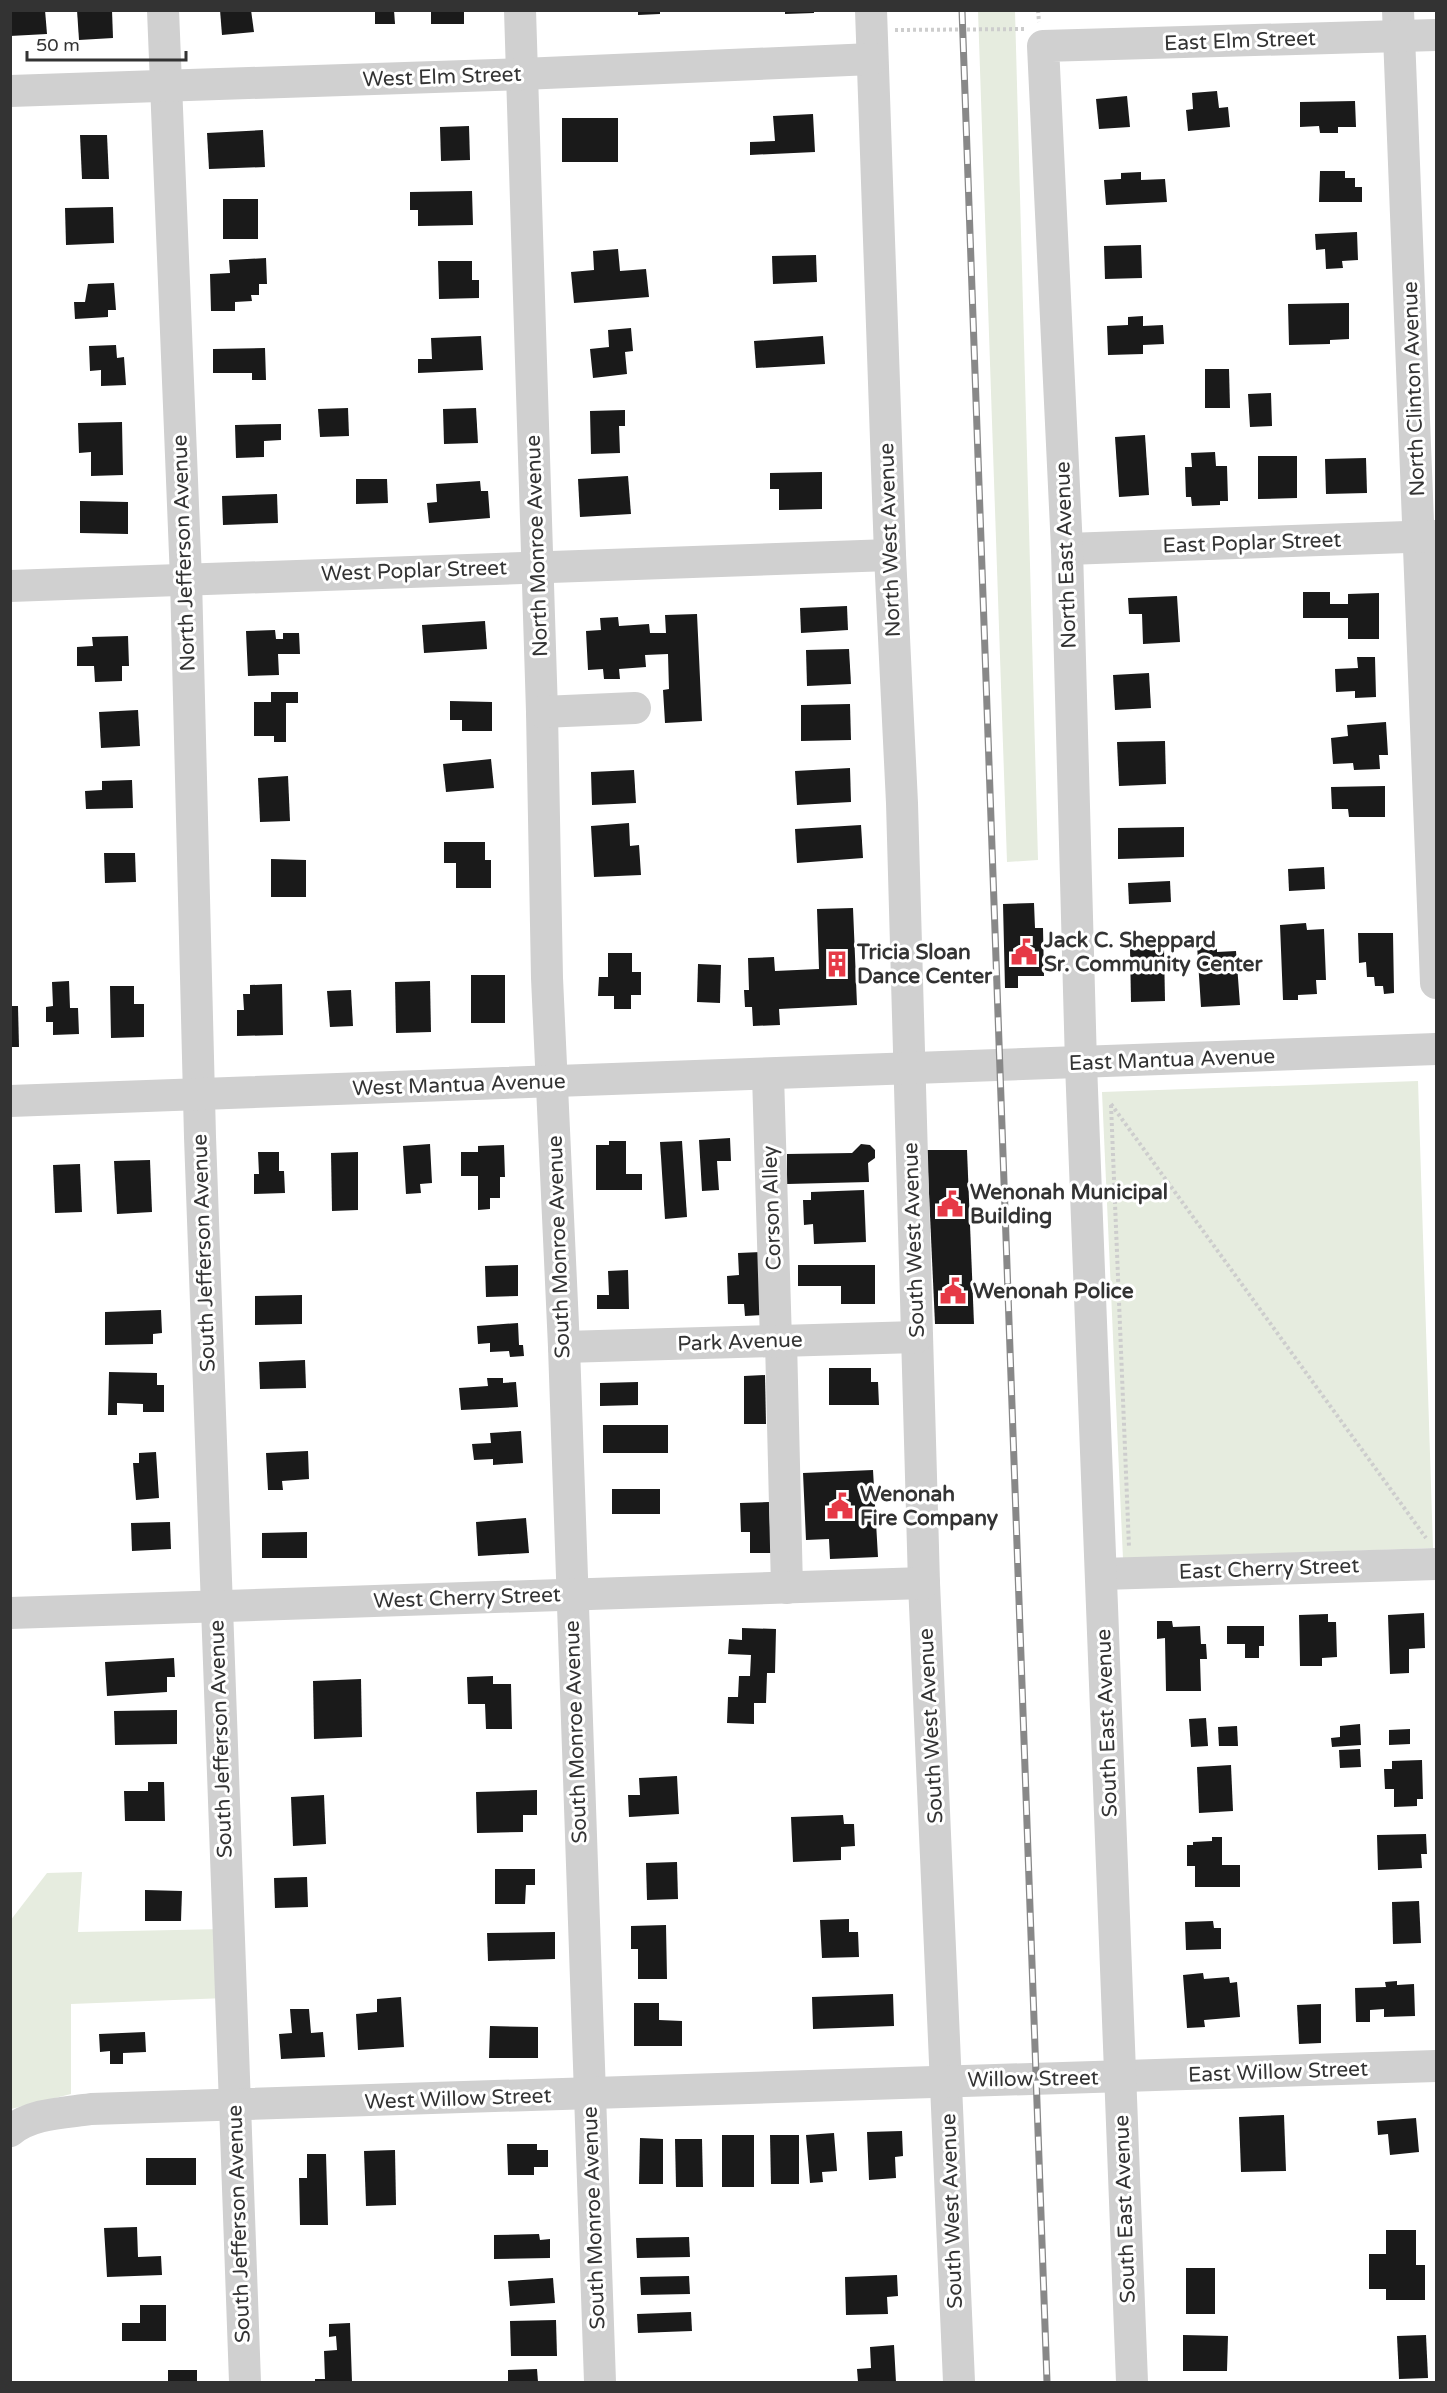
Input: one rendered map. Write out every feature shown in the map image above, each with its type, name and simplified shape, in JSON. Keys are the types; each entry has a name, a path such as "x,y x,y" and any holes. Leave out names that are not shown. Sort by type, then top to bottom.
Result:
{"street":[{"name":"North Jefferson Avenue","path":"162,10 186,579 198,1095"},
{"name":"North Monroe Avenue","path":"520,10 538,567 547,978 552,1082"},
{"name":"East Elm Street","path":"1043,46 1399,23 1437,35"},
{"name":"North Clinton Avenue","path":"1399,23 1428,537 1437,983"},
{"name":"West Elm Street","path":"10,91 522,74 871,33"},
{"name":"North West Avenue","path":"871,33 890,555 902,803 908,1069"},
{"name":"North East Avenue","path":"1043,46 1066,549 1081,1064"},
{"name":"East Poplar Street","path":"1066,549 1428,537"},
{"name":"West Poplar Street","path":"10,586 890,555"},
{"path":"542,712 635,708"},
{"name":"East Mantua Avenue","path":"908,1069 1437,1049"},
{"name":"South East Avenue","path":"1081,1064 1132,2382"},
{"name":"West Mantua Avenue","path":"10,1101 908,1069"},
{"name":"South West Avenue","path":"908,1069 924,1583 959,2382"},
{"name":"Corson Alley","path":"768,1074 787,1588"},
{"name":"South Monroe Avenue","path":"552,1082 564,1347 570,1595 591,2095 600,2382"},
{"name":"South Jefferson Avenue","path":"198,1095 245,2382"},
{"name":"Park Avenue","path":"564,1347 917,1337"},
{"name":"East Cherry Street","path":"1101,1574 1435,1556"},
{"name":"West Cherry Street","path":"10,1613 924,1583"},
{"name":"East Willow Street","path":"1120,2077 1437,2066"},
{"name":"Willow Street","path":"946,2081 1120,2077"},
{"name":"West Willow Street","path":"10,2132 19,2125 40,2117 91,2109 591,2095 946,2081"}],"path":[{"path":"871,33 1028,29 1043,46"},
{"path":"1129,1558 1111,1104 1435,1556"}],"shaded area":[{"path":"978,11 1015,11 1038,860 1007,862"},
{"path":"1418,1081 1433,1548 1123,1559 1102,1092"},
{"path":"82,1872 78,1932 224,1929 226,1998 71,2004 71,2094 11,2109 10,1921 47,1873"}],"building":[{"path":"10,10 45,10 47,34 10,36"},
{"path":"77,10 112,10 113,38 79,40"},
{"path":"220,10 251,10 254,32 222,35"},
{"path":"375,10 394,10 395,24 375,24"},
{"path":"431,10 464,10 464,24 431,24"},
{"path":"638,10 660,10 660,14 638,15"},
{"path":"785,10 814,10 814,13 785,14"},
{"path":"1217,91 1219,108 1228,107 1230,127 1188,131 1186,110 1193,109 1192,93"},
{"path":"1127,96 1130,127 1099,129 1096,99"},
{"path":"1355,101 1356,127 1338,127 1338,133 1320,133 1319,126 1300,127 1300,102"},
{"path":"813,114 815,152 750,155 750,142 775,141 773,116"},
{"path":"562,118 618,118 618,162 562,162"},
{"path":"469,126 470,160 441,161 440,127"},
{"path":"263,130 265,167 209,169 207,133"},
{"path":"80,135 107,135 109,179 82,179"},
{"path":"1320,171 1345,171 1345,178 1355,178 1355,187 1362,187 1362,202 1319,202"},
{"path":"1141,172 1141,180 1165,179 1167,202 1106,205 1104,180 1121,179 1121,173"},
{"path":"472,191 473,225 418,226 418,210 410,210 410,192"},
{"path":"223,199 258,199 258,239 223,239"},
{"path":"113,207 114,243 66,245 65,208"},
{"path":"1357,232 1358,260 1342,261 1343,268 1326,269 1325,249 1316,250 1315,234"},
{"path":"1141,245 1142,278 1105,279 1104,246"},
{"path":"618,249 620,271 646,269 649,297 574,303 571,272 594,270 593,251"},
{"path":"816,255 817,282 773,284 772,256"},
{"path":"266,258 267,284 259,284 259,295 251,295 252,301 235,302 235,311 211,311 210,274 230,273 229,260"},
{"path":"438,261 472,261 472,280 479,280 479,298 439,299"},
{"path":"114,283 116,310 108,310 108,317 75,319 74,302 85,302 88,284"},
{"path":"1349,303 1349,339 1330,340 1330,344 1289,345 1288,304"},
{"path":"1143,316 1143,326 1163,325 1164,344 1143,345 1143,354 1108,355 1107,326 1128,325 1128,317"},
{"path":"631,328 633,351 625,352 627,374 593,378 590,349 609,347 608,330"},
{"path":"481,336 483,370 418,373 418,359 432,359 431,338"},
{"path":"823,336 825,364 756,368 754,341"},
{"path":"116,345 117,358 124,357 126,385 101,386 101,370 90,371 89,346"},
{"path":"265,348 266,380 252,380 252,373 213,373 213,349"},
{"path":"1205,369 1229,369 1230,408 1205,408"},
{"path":"1271,393 1272,426 1250,427 1248,394"},
{"path":"348,408 349,436 320,437 318,409"},
{"path":"476,408 478,443 444,444 443,409"},
{"path":"625,410 625,426 619,426 620,453 591,454 590,411"},
{"path":"122,422 123,475 91,476 91,452 79,453 78,423"},
{"path":"281,424 281,440 264,441 264,457 236,458 235,425"},
{"path":"1145,435 1149,495 1119,497 1115,437"},
{"path":"1215,452 1216,466 1227,466 1228,501 1220,501 1220,505 1192,506 1191,497 1186,497 1185,467 1192,467 1191,453"},
{"path":"1258,456 1297,456 1297,498 1258,499"},
{"path":"1366,458 1367,493 1326,494 1325,459"},
{"path":"822,472 822,509 779,510 779,489 770,489 770,473"},
{"path":"628,476 631,514 580,517 578,479"},
{"path":"356,479 387,479 388,503 356,504"},
{"path":"480,481 481,491 488,491 490,518 429,523 427,503 437,502 436,484"},
{"path":"277,494 278,523 223,525 222,496"},
{"path":"80,501 128,502 128,534 80,533"},
{"path":"1303,592 1330,592 1330,604 1348,604 1348,594 1379,593 1379,639 1348,639 1348,618 1303,618"},
{"path":"1177,596 1180,642 1143,644 1142,614 1129,614 1128,598"},
{"path":"847,606 848,630 801,633 800,608"},
{"path":"697,614 702,721 665,723 663,690 669,689 668,654 645,655 646,667 619,669 620,679 604,679 603,669 588,670 586,631 601,630 600,618 618,617 619,626 649,624 650,633 666,633 665,615"},
{"path":"485,621 487,649 424,653 422,625"},
{"path":"275,630 276,639 283,639 283,633 299,633 300,654 278,654 279,675 248,676 246,631"},
{"path":"128,636 129,666 122,666 122,681 95,682 94,666 77,666 77,647 93,646 92,637"},
{"path":"849,649 851,684 807,686 806,650"},
{"path":"1357,657 1375,657 1376,697 1355,698 1355,691 1336,692 1335,669 1358,668"},
{"path":"1149,673 1151,708 1115,710 1113,675"},
{"path":"271,692 298,692 298,703 286,703 286,742 274,742 274,736 254,736 254,702 271,702"},
{"path":"450,701 492,702 492,731 462,731 462,720 450,720"},
{"path":"850,704 851,740 801,741 801,705"},
{"path":"138,710 140,746 101,748 99,712"},
{"path":"1386,722 1388,755 1379,755 1380,769 1354,770 1353,763 1333,764 1331,738 1348,736 1347,725"},
{"path":"1165,741 1166,784 1119,786 1117,742"},
{"path":"491,759 494,788 446,792 443,764"},
{"path":"850,768 851,802 797,805 795,771"},
{"path":"634,770 636,803 592,805 591,772"},
{"path":"288,776 290,821 260,822 258,778"},
{"path":"132,780 133,808 86,809 85,791 102,790 102,781"},
{"path":"1385,786 1385,817 1349,817 1348,809 1332,809 1331,787"},
{"path":"629,823 630,846 639,845 641,875 594,877 591,826"},
{"path":"861,825 863,858 797,863 795,829"},
{"path":"1184,827 1184,857 1118,859 1118,828"},
{"path":"444,842 485,842 485,860 491,860 491,888 456,888 456,863 444,863"},
{"path":"104,853 135,853 136,882 105,883"},
{"path":"271,859 306,860 306,897 271,897"},
{"path":"1324,867 1325,889 1289,891 1288,869"},
{"path":"1170,881 1171,902 1129,904 1128,883"},
{"name":"Jack C. Sheppard Sr. Community Center","path":"1034,903 1035,928 1043,928 1044,976 1018,976 1018,988 1005,988 1003,904"},
{"name":"Tricia Sloan Dance Center","path":"853,908 857,1005 779,1009 780,1025 753,1026 752,1007 745,1007 744,990 749,990 748,958 774,957 775,971 819,969 817,909"},
{"path":"1306,923 1307,930 1324,929 1326,980 1316,980 1317,994 1298,995 1298,1000 1283,1000 1280,925"},
{"path":"1358,933 1393,933 1394,993 1384,994 1383,986 1375,986 1374,977 1367,977 1366,962 1359,963"},
{"path":"1217,944 1217,952 1236,951 1240,1005 1201,1007 1197,945"},
{"path":"1164,948 1165,1001 1131,1002 1130,949"},
{"path":"608,953 632,953 632,972 641,972 641,995 631,995 631,1009 614,1009 614,996 598,996 599,977 608,977"},
{"path":"698,964 721,965 720,1003 697,1002"},
{"path":"471,975 505,975 505,1023 471,1023"},
{"path":"69,981 70,1008 78,1008 79,1034 53,1035 53,1022 46,1022 46,1007 53,1006 52,982"},
{"path":"430,981 431,1032 396,1033 395,982"},
{"path":"282,984 283,1035 237,1036 237,1010 244,1010 243,994 250,994 250,985"},
{"path":"110,986 134,986 134,1004 144,1004 144,1037 111,1038"},
{"path":"351,990 353,1026 330,1027 327,991"},
{"path":"10,1006 18,1006 19,1047 10,1047"},
{"path":"730,1138 731,1161 717,1161 719,1190 702,1191 699,1140"},
{"path":"609,1141 626,1141 626,1174 642,1174 642,1190 596,1190 596,1145 609,1145"},
{"path":"682,1141 687,1217 665,1219 660,1142"},
{"path":"430,1144 432,1183 420,1184 421,1193 406,1194 403,1146"},
{"path":"861,1144 870,1145 875,1150 875,1158 868,1163 869,1182 787,1184 787,1154 852,1153"},
{"path":"504,1145 505,1177 500,1177 500,1198 490,1198 490,1209 478,1210 478,1176 461,1176 461,1152 478,1152 478,1146"},
{"name":"Wenonah Municipal Building","path":"927,1150 967,1150 974,1324 935,1324"},
{"path":"258,1152 279,1152 279,1171 284,1171 285,1193 254,1194 254,1174 259,1174"},
{"path":"358,1152 358,1210 332,1211 331,1153"},
{"path":"150,1160 152,1212 117,1214 114,1161"},
{"path":"80,1164 82,1212 55,1213 53,1165"},
{"path":"864,1190 866,1242 814,1244 813,1224 804,1225 803,1200 811,1200 811,1192"},
{"path":"761,1252 763,1315 745,1316 744,1304 728,1304 727,1276 739,1275 738,1253"},
{"path":"518,1265 518,1296 486,1297 485,1266"},
{"path":"798,1265 875,1265 875,1304 841,1304 841,1286 798,1286"},
{"path":"628,1270 629,1309 597,1309 597,1295 609,1295 608,1271"},
{"path":"302,1295 302,1324 255,1325 255,1296"},
{"path":"161,1310 162,1333 153,1334 153,1344 105,1345 105,1312"},
{"path":"518,1323 519,1345 523,1345 524,1356 510,1357 509,1351 490,1352 490,1343 478,1344 477,1326"},
{"path":"305,1360 306,1388 260,1389 259,1362"},
{"path":"829,1368 871,1368 871,1382 878,1382 879,1405 829,1405"},
{"path":"109,1372 157,1373 157,1385 164,1385 164,1412 143,1412 143,1404 117,1403 117,1415 108,1415"},
{"path":"765,1375 766,1424 744,1424 744,1376"},
{"path":"487,1378 503,1378 503,1383 516,1382 518,1407 461,1410 459,1388 488,1386"},
{"path":"638,1382 638,1405 600,1406 600,1383"},
{"path":"603,1425 668,1425 668,1453 603,1453"},
{"path":"521,1431 523,1463 493,1465 493,1459 474,1460 472,1444 491,1443 490,1433"},
{"path":"308,1451 309,1479 282,1481 283,1490 268,1490 266,1453"},
{"path":"156,1452 159,1498 136,1500 133,1463 139,1463 139,1453"},
{"name":"Wenonah Fire Company","path":"873,1470 878,1557 830,1559 829,1539 806,1540 803,1473"},
{"path":"612,1489 660,1489 660,1514 612,1514"},
{"path":"769,1502 771,1553 750,1553 750,1532 741,1532 740,1503"},
{"path":"526,1518 529,1553 478,1556 476,1522"},
{"path":"170,1522 171,1549 132,1551 131,1523"},
{"path":"307,1532 307,1558 262,1558 262,1533"},
{"path":"1424,1613 1425,1648 1409,1649 1409,1673 1390,1674 1388,1615"},
{"path":"1328,1614 1328,1622 1336,1622 1337,1657 1322,1658 1322,1666 1300,1666 1299,1615"},
{"path":"1157,1621 1172,1621 1173,1627 1200,1626 1201,1644 1206,1644 1207,1659 1200,1659 1201,1691 1166,1691 1165,1638 1157,1639"},
{"path":"1227,1626 1264,1626 1264,1646 1259,1646 1259,1658 1245,1658 1245,1644 1227,1644"},
{"path":"742,1628 776,1629 775,1673 767,1673 766,1703 754,1703 754,1724 727,1723 728,1697 738,1697 739,1676 750,1676 751,1655 728,1654 729,1639 742,1640"},
{"path":"174,1658 175,1677 167,1677 167,1692 107,1696 105,1662"},
{"path":"493,1676 493,1684 511,1684 512,1729 486,1729 485,1704 468,1704 467,1677"},
{"path":"361,1679 362,1737 314,1739 313,1681"},
{"path":"177,1710 177,1744 115,1745 114,1711"},
{"path":"1206,1718 1208,1746 1191,1747 1189,1719"},
{"path":"1360,1724 1361,1745 1332,1747 1331,1738 1340,1737 1340,1726"},
{"path":"1237,1726 1238,1746 1219,1746 1218,1727"},
{"path":"1410,1729 1410,1744 1389,1745 1389,1730"},
{"path":"1360,1749 1361,1767 1340,1768 1339,1750"},
{"path":"1422,1760 1423,1799 1417,1799 1417,1806 1394,1807 1394,1789 1385,1789 1384,1769 1392,1769 1392,1761"},
{"path":"1231,1765 1233,1811 1199,1813 1197,1767"},
{"path":"677,1776 679,1814 629,1817 628,1795 640,1795 639,1778"},
{"path":"148,1782 164,1782 165,1821 125,1821 124,1791 148,1791"},
{"path":"537,1790 537,1815 523,1815 523,1832 477,1833 476,1792"},
{"path":"324,1795 326,1844 293,1846 291,1797"},
{"path":"843,1815 844,1824 854,1824 855,1846 841,1847 841,1860 793,1862 791,1817"},
{"path":"1426,1834 1427,1854 1421,1854 1422,1868 1378,1870 1377,1835"},
{"path":"1212,1837 1222,1837 1222,1865 1240,1865 1240,1887 1195,1887 1195,1866 1187,1866 1187,1845 1193,1845 1193,1842 1212,1841"},
{"path":"677,1862 678,1899 647,1900 646,1863"},
{"path":"495,1869 535,1869 535,1885 526,1885 525,1904 495,1904"},
{"path":"307,1877 308,1907 275,1908 274,1878"},
{"path":"145,1890 182,1891 181,1921 145,1921"},
{"path":"1419,1901 1421,1943 1393,1944 1392,1902"},
{"path":"849,1919 849,1932 858,1932 859,1957 822,1958 820,1920"},
{"path":"1213,1921 1214,1928 1221,1928 1221,1949 1186,1950 1185,1922"},
{"path":"666,1925 667,1979 638,1979 638,1949 631,1949 631,1926"},
{"path":"555,1932 555,1959 488,1961 487,1933"},
{"path":"1203,1973 1204,1979 1229,1977 1230,1983 1237,1982 1240,2017 1204,2020 1205,2027 1187,2028 1183,1975"},
{"path":"1397,1981 1397,1985 1414,1984 1415,2016 1384,2017 1384,2009 1370,2010 1370,2022 1356,2022 1355,1988 1386,1987 1385,1982"},
{"path":"893,1994 894,2026 813,2029 812,1997"},
{"path":"401,1997 404,2047 358,2050 356,2014 377,2012 377,1999"},
{"path":"634,2003 659,2003 659,2020 682,2021 682,2046 634,2046"},
{"path":"1321,2004 1321,2043 1299,2044 1297,2005"},
{"path":"290,2009 309,2009 311,2033 323,2032 325,2057 281,2059 279,2034 292,2033"},
{"path":"490,2026 538,2027 538,2058 489,2058"},
{"path":"145,2032 146,2052 123,2053 123,2064 110,2064 110,2051 100,2052 99,2034"},
{"path":"1284,2115 1286,2171 1241,2172 1239,2117"},
{"path":"1416,2118 1419,2152 1390,2155 1388,2134 1378,2135 1377,2121"},
{"path":"902,2131 903,2156 895,2157 896,2178 869,2180 867,2132"},
{"path":"834,2133 837,2171 822,2172 823,2182 810,2183 806,2135"},
{"path":"722,2135 754,2135 754,2187 722,2187"},
{"path":"770,2135 799,2135 799,2184 771,2184"},
{"path":"640,2138 663,2139 663,2184 639,2184"},
{"path":"675,2139 702,2139 703,2187 676,2187"},
{"path":"507,2144 537,2144 537,2150 548,2150 548,2167 534,2167 534,2175 508,2175"},
{"path":"395,2150 396,2205 366,2206 364,2151"},
{"path":"307,2154 326,2154 328,2225 300,2225 299,2178 307,2178"},
{"path":"146,2158 196,2158 196,2185 146,2185"},
{"path":"137,2227 138,2257 161,2256 162,2275 107,2277 104,2228"},
{"path":"1386,2230 1416,2230 1416,2265 1425,2265 1425,2300 1386,2300 1386,2289 1369,2289 1369,2254 1386,2254"},
{"path":"539,2234 540,2240 550,2239 550,2258 494,2259 494,2235"},
{"path":"689,2237 690,2257 637,2258 636,2238"},
{"path":"1186,2268 1215,2268 1215,2314 1186,2314"},
{"path":"897,2275 898,2296 887,2297 888,2314 846,2315 845,2277"},
{"path":"689,2276 690,2294 641,2295 640,2277"},
{"path":"553,2278 555,2303 510,2306 508,2281"},
{"path":"140,2305 166,2305 166,2341 122,2341 122,2323 140,2323"},
{"path":"691,2312 692,2331 638,2333 637,2314"},
{"path":"556,2320 557,2356 511,2356 510,2321"},
{"path":"350,2323 352,2382 315,2382 315,2379 325,2379 324,2351 337,2350 336,2336 329,2337 329,2324"},
{"path":"1183,2335 1228,2336 1227,2371 1183,2371"},
{"path":"1426,2335 1428,2378 1399,2379 1397,2336"},
{"path":"894,2345 896,2382 858,2382 857,2369 871,2368 870,2347"},
{"path":"537,2369 538,2382 508,2382 508,2370"},
{"path":"168,2370 197,2370 197,2382 168,2382"}],"railway":[{"path":"962,10 1047,2382"}],"place":[{"name":"Jack C. Sheppard Sr. Community Center","path":"1024,952"},
{"name":"Tricia Sloan Dance Center","path":"837,964"},
{"name":"Wenonah Municipal Building","path":"950,1204"},
{"name":"Wenonah Police","path":"953,1291"},
{"name":"Wenonah Fire Company","path":"840,1506"}]}
